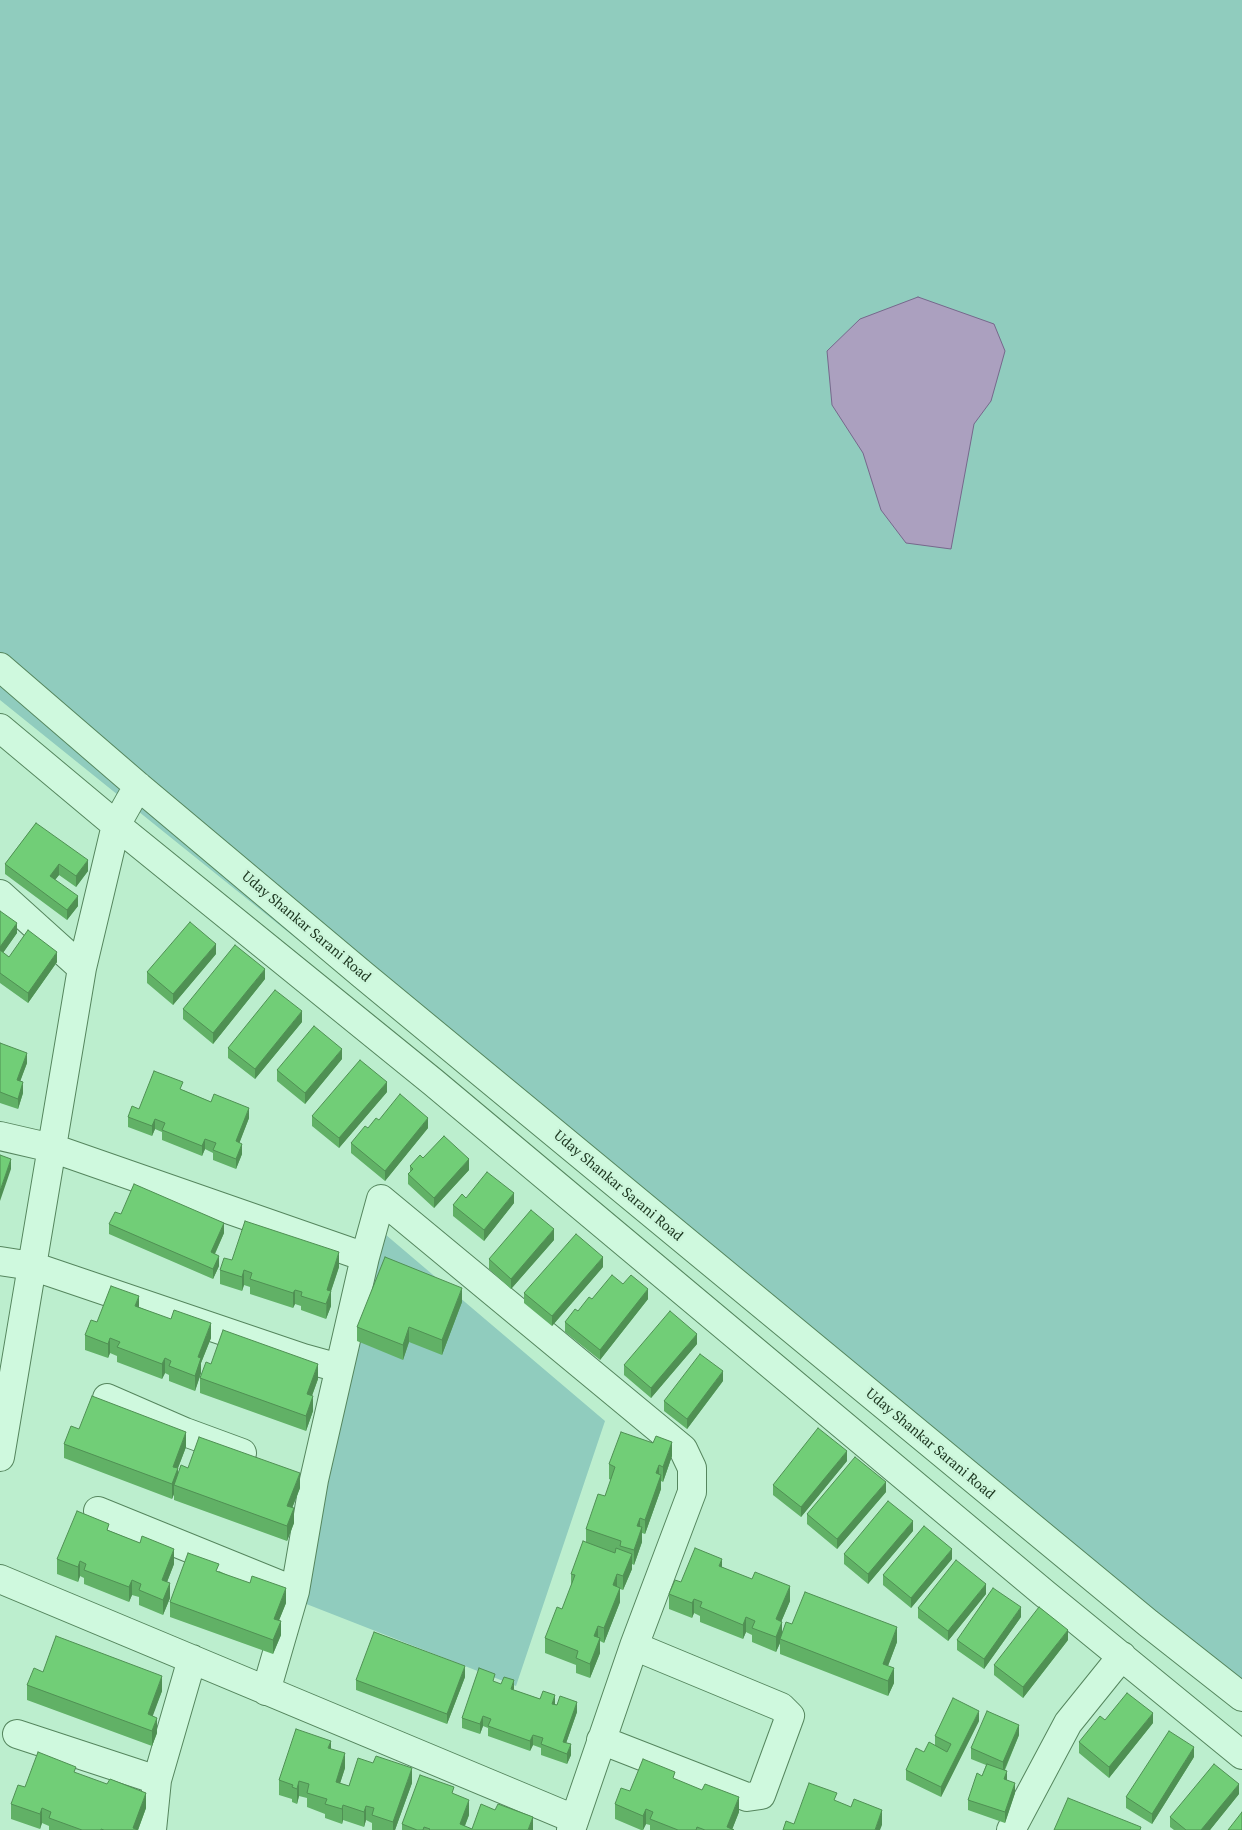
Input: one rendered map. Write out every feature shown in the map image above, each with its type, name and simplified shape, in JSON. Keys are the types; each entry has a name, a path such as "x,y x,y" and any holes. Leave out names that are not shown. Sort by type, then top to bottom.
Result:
{"street":[{"name":"Uday Shankar Sarani Road","path":"0,667 138,786 409,1013 1148,1623 1242,1697"},
{"path":"0,728 116,825 433,1082 674,1285 1242,1755"},
{"path":"0,1457 82,968 116,825 138,786"},
{"path":"0,894 82,968"},
{"path":"0,1136 52,1148 365,1257"},
{"path":"0,1579 266,1690 572,1825 634,1646 692,1492 692,1468 683,1448 381,1199 365,1257 339,1368 304,1477 295,1591 266,1690"},
{"path":"0,1261 32,1266 303,1358 339,1368"},
{"path":"107,1398 185,1432 268,1463"},
{"path":"98,1511 295,1591"},
{"path":"602,1740 747,1797 761,1795 790,1716 781,1707 634,1646"},
{"path":"1011,1830 1068,1724 1122,1656"},
{"path":"152,1830 157,1780 192,1659"},
{"path":"17,1734 157,1780"}],"shaded area":[{"path":"0,0 1242,0 1242,1700 0,700"},
{"path":"918,297 994,324 1005,351 991,401 974,424 951,549 906,543 881,510 863,453 832,405 827,351 860,319"},
{"path":"379,1229 605,1421 516,1686 291,1598"}],"building":[{"path":"36,823 88,860 76,876 59,864 50,876 78,896 67,910 5,864"},
{"path":"0,911 17,923 0,947"},
{"path":"190,922 216,944 173,994 147,972"},
{"path":"28,930 57,952 28,993 0,973 0,950 9,957"},
{"path":"235,945 265,969 213,1033 183,1009"},
{"path":"275,990 302,1011 255,1069 228,1048"},
{"path":"314,1026 342,1049 305,1093 277,1070"},
{"path":"0,1043 27,1053 17,1080 23,1082 18,1099 0,1092"},
{"path":"360,1060 387,1082 339,1138 312,1116"},
{"path":"154,1071 183,1082 180,1089 211,1102 214,1094 249,1108 236,1141 242,1144 236,1159 213,1150 216,1143 205,1139 202,1146 162,1130 165,1123 155,1119 152,1126 128,1117 132,1106 139,1109"},
{"path":"400,1094 428,1118 385,1171 351,1143 365,1126 368,1128 376,1118 379,1120"},
{"path":"444,1136 469,1159 434,1198 408,1174 413,1169 410,1166 420,1155 423,1158"},
{"path":"0,1155 11,1159 0,1191"},
{"path":"487,1172 514,1193 484,1230 453,1205 462,1194 466,1198"},
{"path":"134,1184 224,1223 211,1252 219,1256 213,1269 109,1224 115,1212 121,1214"},
{"path":"531,1210 554,1229 511,1279 489,1259"},
{"path":"245,1221 339,1252 327,1290 331,1291 326,1304 301,1296 302,1292 295,1290 293,1293 250,1279 252,1273 244,1270 242,1277 220,1270 224,1258 232,1260"},
{"path":"576,1234 603,1257 552,1316 524,1293"},
{"path":"385,1257 462,1288 442,1340 409,1327 403,1345 357,1327"},
{"path":"612,1275 623,1284 631,1275 648,1289 600,1350 565,1322 575,1309 578,1311 589,1297 592,1299"},
{"path":"111,1286 139,1296 135,1306 171,1319 174,1310 211,1323 198,1357 201,1358 195,1376 169,1366 171,1361 165,1358 162,1364 117,1347 120,1342 110,1338 108,1344 85,1335 91,1320 97,1322"},
{"path":"670,1311 697,1334 651,1388 624,1365"},
{"path":"223,1330 318,1364 307,1394 313,1396 306,1416 200,1378 206,1362 211,1364"},
{"path":"700,1354 723,1371 687,1419 664,1401"},
{"path":"92,1396 186,1432 173,1467 178,1468 172,1484 64,1444 71,1426 79,1429"},
{"path":"818,1428 847,1451 801,1507 773,1485"},
{"path":"621,1432 653,1443 656,1436 672,1442 663,1467 659,1465 656,1473 661,1475 645,1520 640,1518 637,1526 642,1527 634,1550 620,1546 621,1541 586,1529 598,1494 605,1496 615,1467 609,1464"},
{"path":"199,1437 300,1473 287,1506 294,1508 287,1526 174,1485 181,1465 188,1468"},
{"path":"855,1457 886,1482 837,1539 807,1514"},
{"path":"888,1501 913,1521 868,1574 844,1554"},
{"path":"77,1511 109,1524 107,1530 140,1543 142,1536 174,1549 162,1580 170,1583 163,1600 139,1590 141,1584 132,1580 129,1587 84,1570 86,1564 80,1561 78,1567 57,1559"},
{"path":"924,1526 952,1549 911,1598 883,1575"},
{"path":"583,1541 615,1553 616,1548 632,1554 623,1576 617,1574 613,1585 620,1588 604,1628 598,1626 594,1636 600,1638 590,1664 576,1658 578,1651 545,1638 557,1607 562,1609 575,1575 571,1574"},
{"path":"695,1548 722,1559 719,1566 752,1579 755,1572 790,1586 776,1619 782,1622 776,1637 752,1628 755,1621 746,1617 743,1625 700,1607 702,1602 694,1599 692,1603 669,1594 675,1580 681,1582"},
{"path":"188,1553 219,1564 216,1571 250,1583 252,1576 286,1588 274,1619 281,1621 273,1640 170,1602"},
{"path":"956,1560 986,1584 948,1631 918,1608"},
{"path":"993,1588 1021,1607 984,1659 957,1640"},
{"path":"805,1592 897,1627 883,1664 894,1668 888,1681 780,1639 786,1622 792,1624"},
{"path":"1039,1607 1068,1630 1023,1687 994,1665"},
{"path":"374,1632 465,1666 447,1714 356,1680"},
{"path":"56,1636 162,1676 148,1714 157,1718 152,1731 27,1685 34,1668 43,1672"},
{"path":"479,1668 495,1674 493,1681 501,1684 504,1677 514,1680 511,1689 540,1699 543,1691 555,1695 552,1704 557,1705 560,1696 577,1702 563,1742 571,1744 567,1754 541,1744 543,1738 533,1735 530,1741 488,1726 491,1719 483,1716 480,1724 462,1718"},
{"path":"1127,1693 1153,1713 1109,1767 1079,1742 1100,1716 1105,1720"},
{"path":"953,1698 979,1711 941,1787 906,1770 916,1748 924,1752 929,1742 947,1752 951,1744 935,1736"},
{"path":"987,1711 1019,1725 1003,1762 971,1748"},
{"path":"296,1729 331,1741 328,1748 345,1753 336,1782 349,1786 358,1758 373,1763 376,1756 412,1768 393,1822 372,1815 374,1808 366,1806 364,1812 343,1805 342,1809 325,1804 327,1799 307,1793 309,1784 299,1781 297,1789 292,1787 293,1785 279,1780"},
{"path":"1169,1731 1194,1747 1152,1814 1126,1797"},
{"path":"38,1752 76,1767 74,1772 107,1784 110,1779 146,1793 133,1828 138,1830 82,1830 49,1818 51,1812 42,1808 40,1814 11,1804 18,1785 25,1787"},
{"path":"643,1759 675,1772 673,1778 702,1790 705,1784 739,1797 727,1827 734,1830 705,1830 697,1827 696,1830 678,1830 650,1819 653,1812 646,1809 643,1816 615,1804 621,1788 630,1791"},
{"path":"987,1764 1007,1771 1004,1779 1015,1783 1005,1812 968,1800 977,1773 982,1776"},
{"path":"1214,1764 1239,1784 1201,1830 1186,1830 1170,1817"},
{"path":"420,1775 454,1787 452,1793 469,1800 460,1824 472,1829 481,1804 495,1810 498,1804 533,1817 528,1830 429,1830 424,1827 423,1830 417,1830 402,1824"},
{"path":"809,1783 837,1793 834,1800 851,1807 854,1799 882,1810 875,1830 783,1830 786,1821 794,1824"},
{"path":"1068,1798 1141,1827 1140,1830 1054,1830"},
{"path":"1242,1812 1242,1830 1228,1830"}]}
